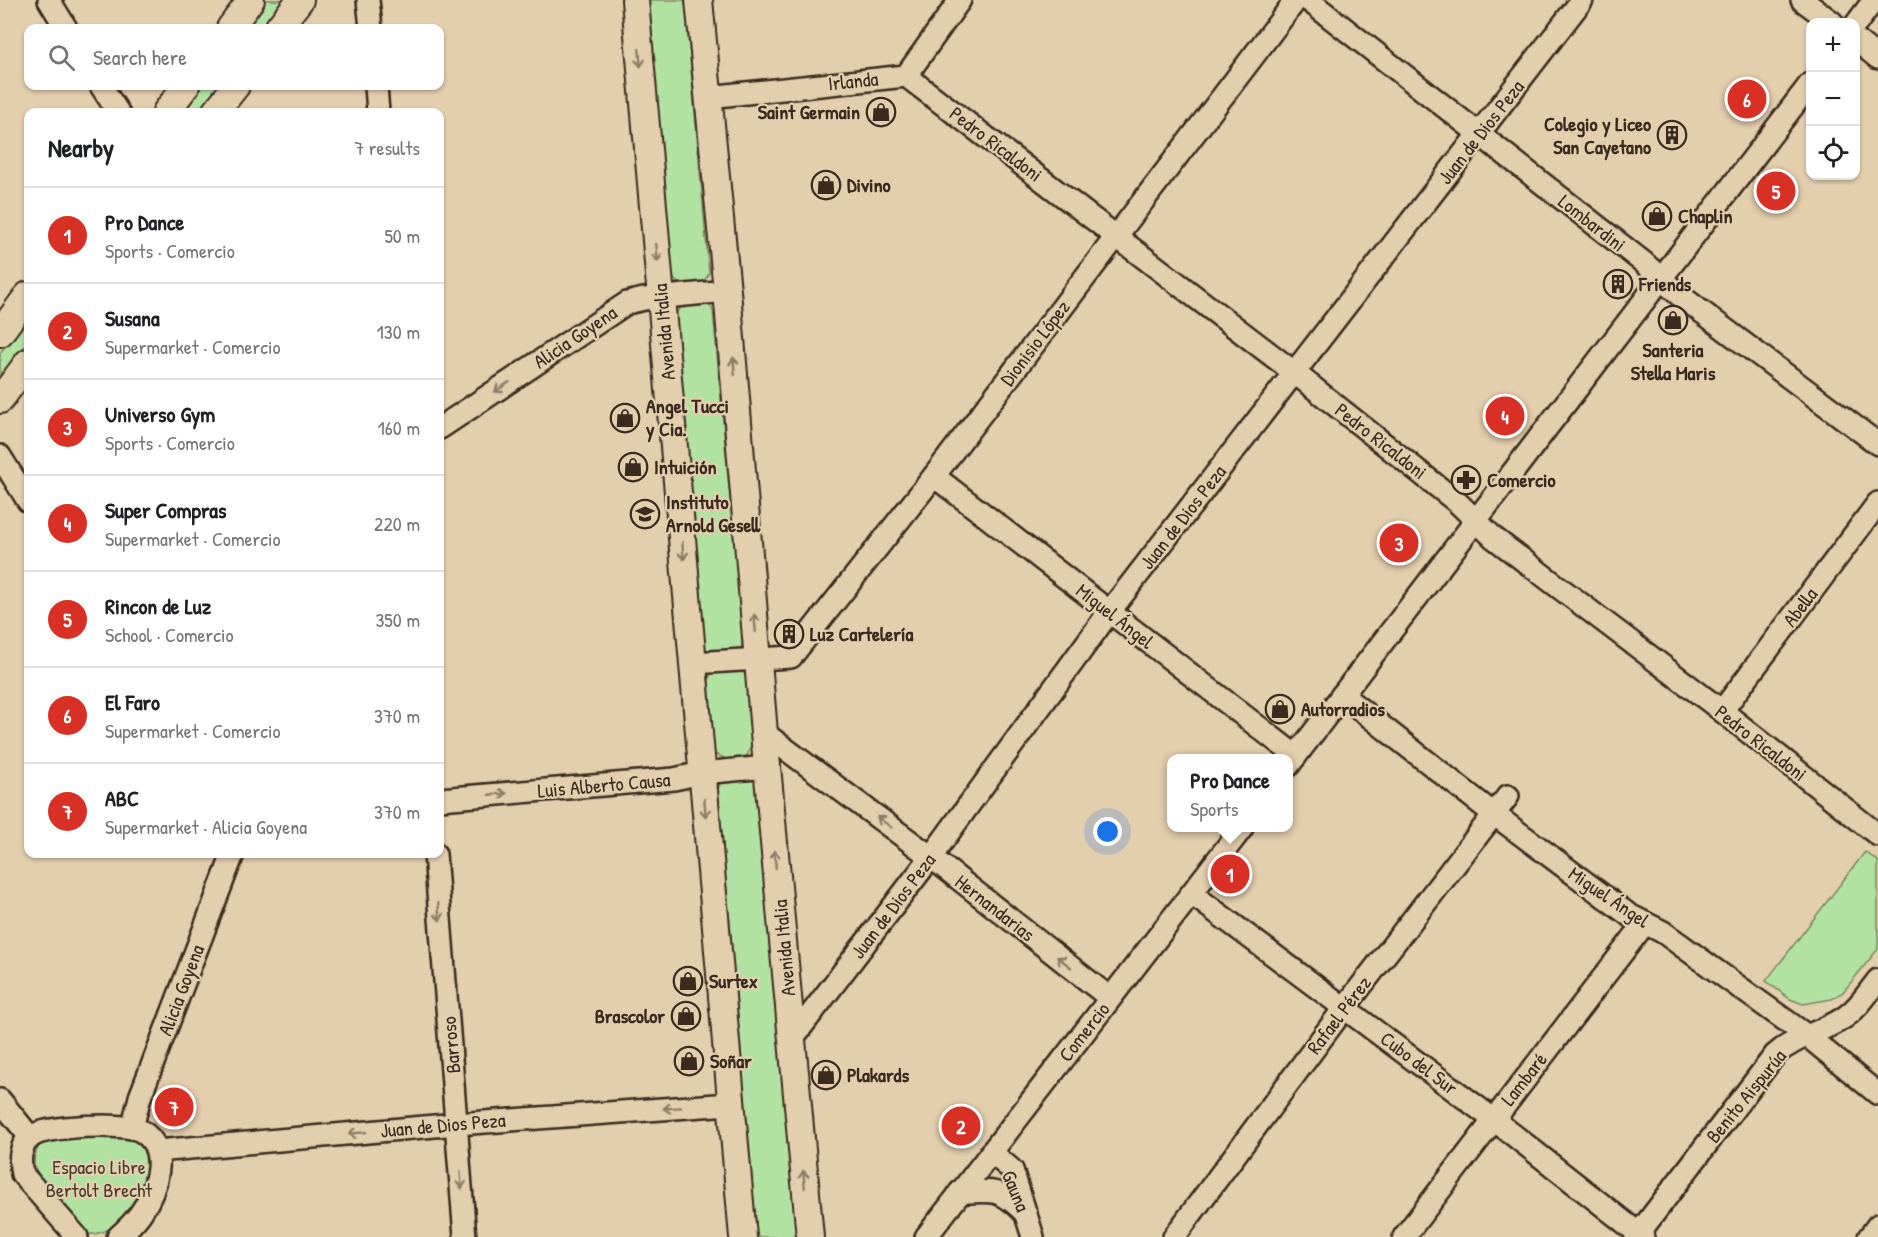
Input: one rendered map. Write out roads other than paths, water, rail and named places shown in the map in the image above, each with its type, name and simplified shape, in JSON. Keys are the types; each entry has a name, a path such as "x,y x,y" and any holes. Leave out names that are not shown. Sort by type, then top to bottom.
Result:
{"main road":[{"path":"233,24 251,0"},
{"path":"281,24 300,0"},
{"name":"Avenida Italia","path":"635,0 743,1237"},
{"name":"Avenida Italia","path":"699,0 727,291 810,1237"},
{"path":"169,108 183,90"},
{"path":"218,108 233,90"},
{"path":"0,333 24,300"},
{"path":"0,399 24,367"}],"street":[{"path":"49,0 64,24"},
{"path":"368,0 371,24"},
{"name":"Irlanda","path":"708,97 906,76 960,0"},
{"name":"Dionisio López","path":"758,659 791,657 934,476 1296,0"},
{"name":"Lombardini","path":"1308,0 1688,301 1878,444"},
{"name":"Juan de Dios Peza","path":"792,1039 931,857 1110,611 1582,0"},
{"path":"1803,0 1827,18"},
{"path":"1860,19 1874,0"},
{"path":"1860,43 1878,58"},
{"name":"Pedro Ricaldoni","path":"906,76 1295,373 1457,502 1494,538 1722,711 1878,835"},
{"path":"1293,760 1806,89"},
{"path":"104,90 115,108"},
{"path":"376,90 378,108"},
{"name":"Alicia Goyena","path":"444,425 627,303 727,291"},
{"path":"0,456 24,495"},
{"name":"Miguel Ángel","path":"934,476 1110,611 1284,754"},
{"name":"Abella","path":"1722,711 1878,503"},
{"path":"693,663 758,659"},
{"name":"Miguel Ángel","path":"1342,695 1629,915 1663,932 1806,1035 1878,1094"},
{"name":"Hernandarias","path":"764,733 931,857 1110,998"},
{"name":"Luis Alberto Causa","path":"444,799 674,779 702,773 767,767"},
{"name":"Rafael Pérez","path":"1174,1237 1345,1007 1508,795"},
{"name":"Comercio","path":"926,1237 1239,832"},
{"name":"Alicia Goyena","path":"132,1128 140,1097 231,858"},
{"name":"Barroso","path":"435,858 465,1237"},
{"name":"Cubo del Sur","path":"1192,894 1492,1119 1639,1236"},
{"name":"Lambaré","path":"1404,1237 1492,1119 1645,923"},
{"name":"Benito Aispurúa","path":"1639,1236 1775,1055 1792,1041 1842,1019 1852,1011 1878,980"},
{"path":"0,1100 30,1137"},
{"name":"Juan de Dios Peza","path":"157,1151 457,1124 730,1104"},
{"path":"73,1232 10,1163 30,1137 48,1129 108,1126 132,1128 148,1137 157,1151 158,1171 141,1213 118,1237"},
{"name":"Gauna","path":"991,1152 1012,1170 1033,1237"},
{"path":"959,1193 996,1191 1013,1200 1026,1214"},
{"path":"1869,1237 1878,1225"}],"place":[{"name":"El Faro","path":"1747,99"},
{"name":"Saint Germain","path":"881,112"},
{"name":"Colegio y Liceo San Cayetano","path":"1672,135"},
{"name":"Divino","path":"826,185"},
{"name":"Rincon de Luz","path":"1776,191"},
{"name":"Chaplin","path":"1657,216"},
{"name":"Friends","path":"1618,284"},
{"name":"Santeria Stella Maris","path":"1673,320"},
{"name":"Super Compras","path":"1505,416"},
{"name":"Angel Tucci y Cia.","path":"625,418"},
{"name":"Intuición","path":"633,467"},
{"name":"Comercio","path":"1466,480"},
{"name":"Instituto Arnold Gesell","path":"645,514"},
{"name":"Universo Gym","path":"1399,543"},
{"name":"Luz Cartelería","path":"789,634"},
{"name":"Autorradios","path":"1280,709"},
{"name":"Pro Dance","path":"1230,874"},
{"name":"Surtex","path":"688,981"},
{"name":"Brascolor","path":"686,1016"},
{"name":"Soñar","path":"689,1061"},
{"name":"Plakards","path":"826,1075"},
{"name":"ABC","path":"174,1107"},
{"name":"Susana","path":"961,1126"}],"park label":[{"name":"Espacio Libre Bertolt Brecht","path":"99,1178"}]}
